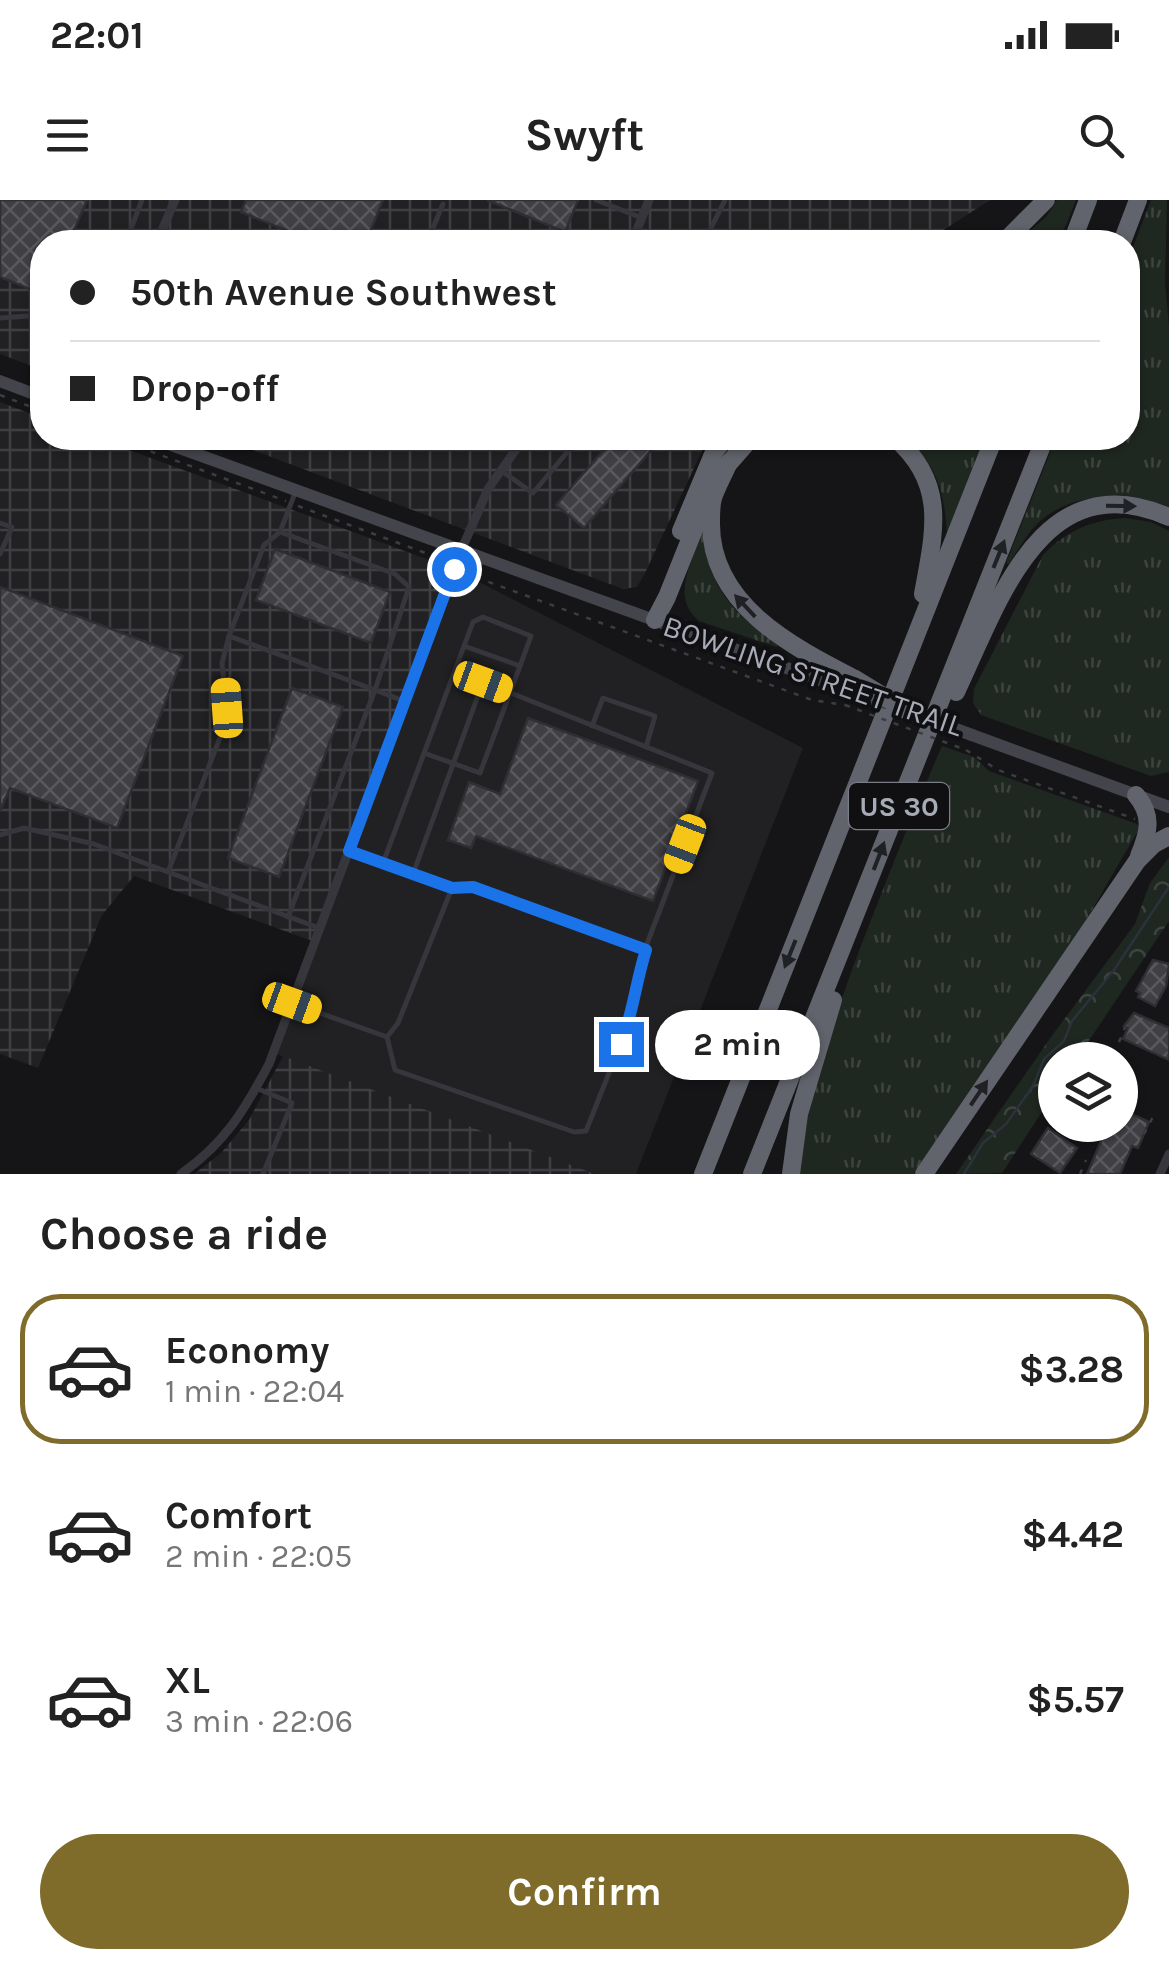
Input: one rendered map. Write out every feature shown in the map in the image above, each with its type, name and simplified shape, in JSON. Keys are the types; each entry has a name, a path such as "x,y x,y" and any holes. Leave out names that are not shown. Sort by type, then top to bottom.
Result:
{"highway":[{"path":"1016,230 1046,200"},
{"path":"1077,230 1088,200"},
{"path":"1127,230 1138,200"},
{"path":"654,620 690,504 716,450"},
{"path":"654,620 668,598 710,489 740,450"},
{"path":"905,450 923,472 934,500 935,530 916,636"},
{"name":"US 30","path":"701,1174 989,450"},
{"name":"US 30","path":"752,1174 1040,450"},
{"path":"728,462 712,501 711,534 718,568 727,586 757,619 852,685 911,713"},
{"path":"892,823 1028,549 1050,527 1097,506 1137,506 1169,517"},
{"path":"1136,795 1147,808 1149,822 1138,861"},
{"path":"924,1174 1138,861 1154,844 1169,836"},
{"path":"791,1174 799,1114 865,891"}],"main road":[{"path":"0,382 30,393"},
{"path":"181,450 293,497 461,550 654,620 852,685"},
{"path":"911,713 1169,807"}],"street":[{"path":"162,230 174,200"},
{"path":"637,230 650,200"},
{"path":"180,1174 218,1143 240,1118 269,1064 461,550 500,470 515,450"},
{"path":"1163,1173 1169,1154"}],"lane":[{"path":"130,230 142,200"},
{"path":"596,200 642,218"},
{"path":"710,230 725,200"},
{"path":"432,230 443,204"},
{"path":"0,318 30,317"},
{"path":"500,470 533,492 570,450"},
{"path":"168,872 221,735 227,708 222,663 229,636 264,544 280,532 293,497"},
{"path":"0,523 12,527 0,554"},
{"path":"280,532 395,574 410,587 288,917"},
{"path":"383,863 473,622 482,617 531,636 480,774 424,754"},
{"path":"229,636 404,701"},
{"path":"464,646 520,666"},
{"path":"387,1037 395,1070 574,1132 586,1132 632,1015 634,990 646,950 712,773 454,672"},
{"path":"413,874 483,682"},
{"path":"592,726 603,698 654,716 646,747"},
{"path":"0,835 24,828 94,844 320,928"},
{"path":"349,851 452,888 473,887 646,950"},
{"path":"387,1037 398,1023 452,888"},
{"path":"292,1003 387,1037"},
{"path":"256,1088 292,1104 263,1174"}],"path":[{"path":"0,395 30,406"},
{"path":"150,450 293,497 428,554 444,566"},
{"name":"BOWLING STREET TRAIL","path":"466,574 812,700 844,706 966,750 998,770 1143,822"},
{"path":"1119,1042 1125,1027"},
{"path":"1144,1134 1156,1110"},
{"path":"1080,1174 1086,1160"}],"shaded area":[{"path":"0,200 990,200 944,230 30,230 30,365 0,354"},
{"path":"0,402 30,413 30,450 129,450 454,569 315,942 134,876 102,915 38,1068 0,1054"},
{"path":"253,450 702,450 645,573 637,587 623,589"},
{"path":"454,569 803,748 636,1174 595,1174 274,1053"},
{"path":"283,1056 595,1174 194,1174 221,1153 249,1120"}],"green space":[{"path":"1057,200 1076,200 1064,230 1031,230"},
{"path":"1151,200 1167,200 1169,507 1136,498 1082,500 1036,525 1006,563 1051,450 1140,450 1140,230"},
{"path":"918,450 979,450 947,533 938,481"},
{"path":"1125,518 1151,522 1169,531 1169,772 1151,776 981,715 973,703 974,689 1043,555 1080,528"},
{"path":"702,532 711,569 725,597 747,621 778,643 777,647 699,621 690,612 686,579"},
{"path":"942,746 974,757 989,771 1137,824 1139,829 1078,934 914,1174 798,1174 815,1083 833,1025 873,914"},
{"path":"1169,857 1169,921 1088,1042 1048,1042 1135,924 1150,883"},
{"path":"1038,1056 1038,1118 1002,1173 956,1174"}],"building":[{"path":"0,200 87,200 74,230 30,230 30,289 0,277"},
{"path":"246,200 383,200 371,230 285,230 241,212"},
{"path":"487,200 578,200 566,230"},
{"path":"604,450 651,450 584,528 556,505"},
{"path":"275,549 390,592 371,643 256,600"},
{"path":"0,587 183,656 117,828 10,788 0,811"},
{"path":"292,688 343,707 279,877 228,858"},
{"path":"528,718 698,781 653,901 476,836 471,848 448,840 469,782 500,794"},
{"path":"1153,960 1169,964 1166,986 1155,1006 1138,997 1140,993 1136,991"},
{"path":"1134,1013 1169,1028 1169,1060 1138,1046 1138,1042 1123,1039 1128,1028 1124,1026"},
{"path":"1138,1117 1149,1122 1138,1148 1132,1146 1120,1174 1087,1174 1101,1142 1138,1142"},
{"path":"1039,1142 1068,1142 1077,1148 1060,1173 1031,1154"}],"waterway":[{"path":"964,1174 983,1143 1006,1124 1033,1086 1044,1059 1064,1041 1072,1021 1114,970 1169,887"}],"route":[{"path":"454,569 349,851 452,888 473,887 646,950 634,990 632,1015 621,1044"}]}
